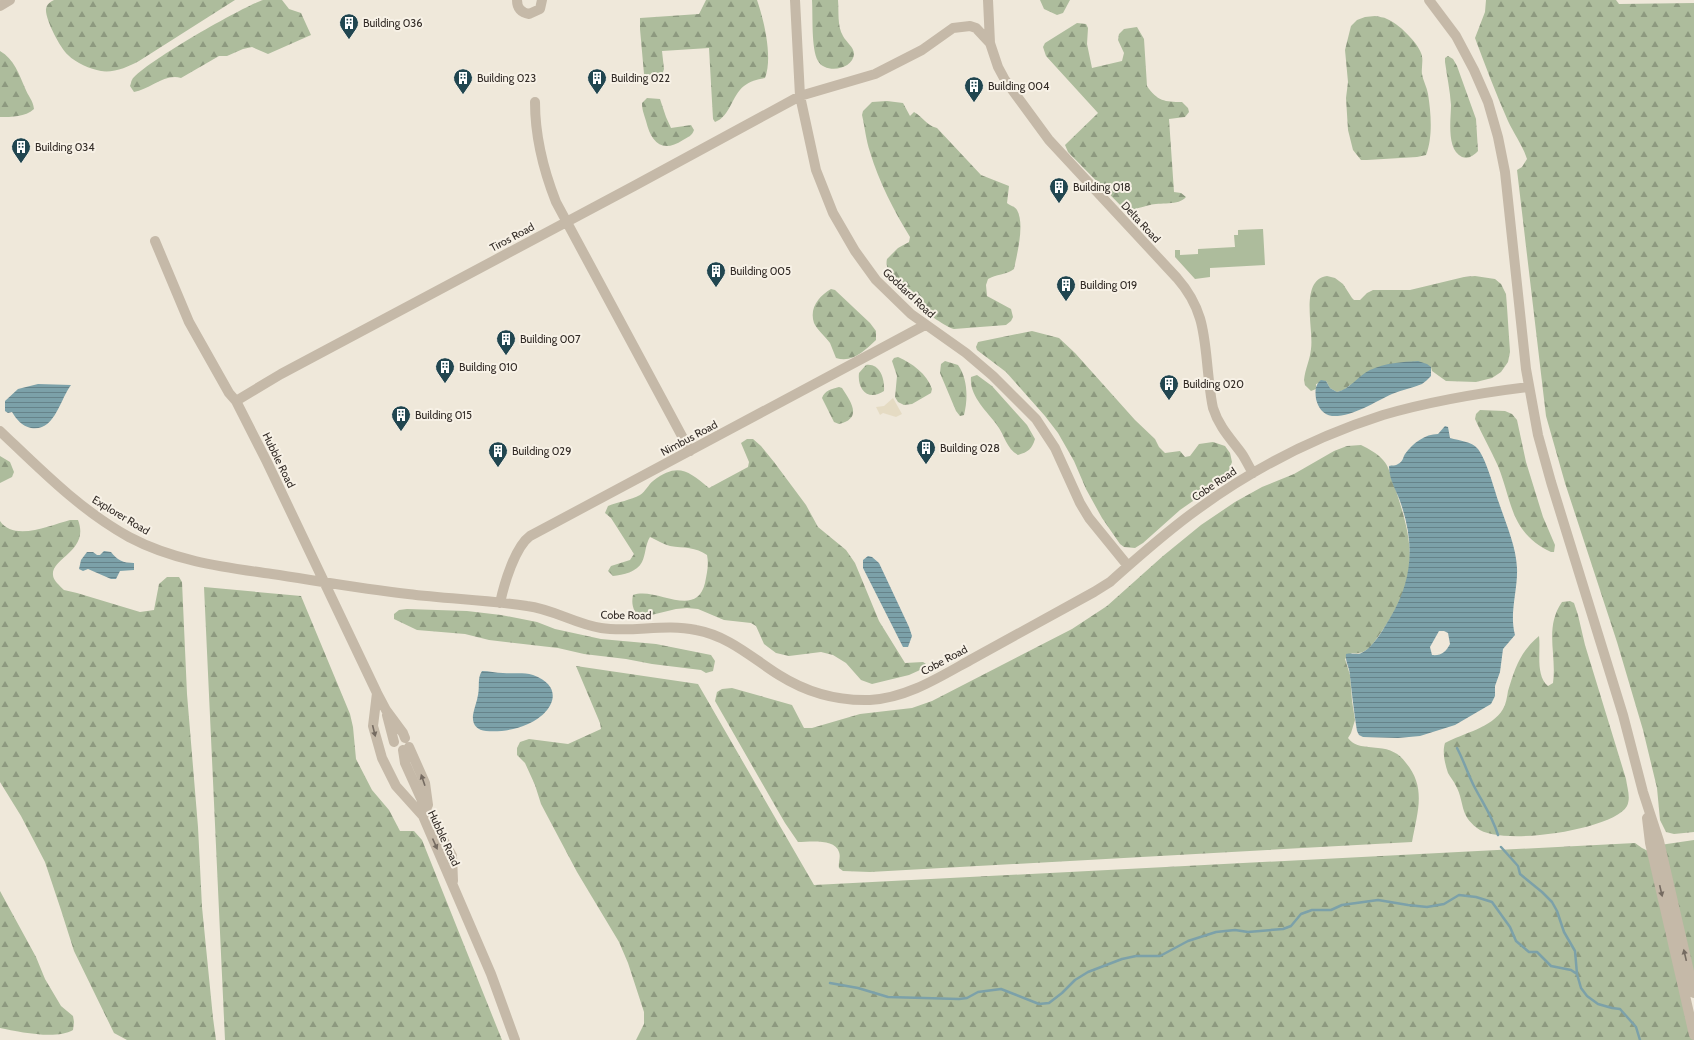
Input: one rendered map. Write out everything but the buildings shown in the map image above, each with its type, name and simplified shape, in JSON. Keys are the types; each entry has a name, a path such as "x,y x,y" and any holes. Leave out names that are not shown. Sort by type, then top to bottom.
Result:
{"street":[{"path":"0,6 10,0"},
{"path":"517,0 519,9 526,14 530,14 540,9 542,0"},
{"name":"Goddard Road","path":"795,0 800,96 816,170 833,213 859,259 876,280 906,309 925,325 966,353 993,376 1036,419 1055,448 1080,503 1089,518 1128,566"},
{"name":"Delta Road","path":"988,0 990,43 998,67 1005,80 1049,140 1177,278 1194,300 1203,330 1213,407 1225,433 1242,454 1253,473"},
{"path":"1429,0 1456,36 1474,70 1488,102 1498,136 1504,172 1528,387 1538,435 1551,482 1623,715 1643,792 1659,841 1694,993"},
{"name":"Tiros Road","path":"236,401 281,374 800,96 875,74 922,50 953,28 970,26 976,28 990,43"},
{"path":"535,102 537,140 546,177 556,202 690,451"},
{"name":"Hubble Road","path":"155,241 189,322 236,401 325,582 377,693 386,710 403,733 401,745 405,763 452,856 453,885"},
{"name":"Nimbus Road","path":"500,603 504,585 524,540 530,536 925,325"},
{"name":"Cobe Road","path":"325,582 410,595 543,608 585,624 601,628 677,628 708,632 739,647 777,674 809,690 838,698 871,700 890,697 928,683 1094,592 1110,582 1198,509 1253,473 1287,454 1345,429 1383,416 1450,398 1528,387"},
{"name":"Explorer Road","path":"0,431 83,506 105,523 152,548 199,562 325,582"},
{"name":"Hubble Road","path":"377,693 372,726 382,758 396,786 423,816 491,974 515,1040"},
{"name":"Hubble Road","path":"386,710 388,722 425,783 430,815"},
{"path":"1643,792 1650,842 1694,1035"}],"green space":[{"path":"54,0 235,0 139,61 121,69 101,71 75,61 61,46 46,14 47,6"},
{"path":"263,0 282,0 289,9 301,13 311,35 268,54 252,47 227,56 219,56 181,78 169,78 140,91 134,92 130,86 132,80 153,62 215,24"},
{"path":"706,0 757,0 765,28 768,50 765,78 754,80 744,86 724,116 715,122 713,119 709,48 662,51 664,69 662,75 658,77 651,77 644,74 640,29 640,18 699,14"},
{"path":"812,0 838,0 841,32 854,51 849,64 844,67 832,69 826,68 818,61 813,40"},
{"path":"1040,0 1070,0 1063,13 1057,15 1044,9"},
{"path":"1486,0 1616,0 1619,4 1694,3 1694,832 1674,834 1666,832 1660,820 1657,788 1643,730 1617,642 1565,483 1546,416 1517,170 1522,167 1527,159 1510,126 1475,38 1485,12"},
{"path":"1375,16 1386,18 1396,24 1411,38 1421,53 1422,74 1427,91 1431,117 1430,141 1426,155 1417,157 1361,160 1353,150 1348,130 1346,98 1348,82 1345,50 1351,26 1357,20"},
{"path":"1077,23 1086,24 1088,28 1087,44 1092,68 1122,61 1124,53 1118,40 1119,34 1124,29 1137,27 1144,39 1147,86 1158,98 1171,102 1182,102 1188,108 1189,112 1185,117 1169,119 1174,192 1181,193 1186,197 1183,200 1174,203 1154,204 1125,210 1068,152 1065,145 1098,113 1046,56 1043,47 1045,43"},
{"path":"0,51 9,58 16,67 26,91 33,103 34,109 27,114 14,117 0,117"},
{"path":"1448,56 1453,59 1457,66 1476,119 1478,151 1473,156 1464,158 1457,153 1451,141 1451,105 1445,62 1445,58"},
{"path":"647,98 660,99 671,128 691,125 694,130 692,134 676,144 663,146 658,144 651,135 642,108 642,103"},
{"path":"887,101 903,103 910,116 914,112 930,125 937,128 981,175 1009,186 1007,203 1016,209 1020,223 1020,239 1014,269 988,279 986,285 987,296 1011,309 1013,317 1006,325 954,329 923,310 892,278 887,268 887,259 898,248 909,242 910,237 882,185 869,147 862,115 863,111 872,102"},
{"path":"1263,229 1265,265 1210,268 1210,277 1195,279 1175,257 1175,250 1180,250 1180,255 1198,254 1198,249 1235,247 1234,235 1238,235 1238,230"},
{"path":"1327,276 1335,278 1343,284 1354,300 1360,300 1367,293 1373,290 1410,290 1464,277 1475,276 1495,279 1501,284 1506,294 1510,352 1508,362 1501,372 1492,378 1476,382 1446,381 1432,371 1431,367 1350,385 1344,390 1337,392 1330,388 1326,381 1316,384 1316,389 1311,391 1305,385 1304,380 1311,349 1310,296 1313,286 1318,279"},
{"path":"831,289 835,290 870,323 876,331 876,340 863,352 848,359 836,358 830,343 814,323 813,312 816,303"},
{"path":"1032,331 1059,338 1075,353 1135,420 1155,439 1159,447 1165,453 1180,451 1185,457 1190,456 1199,444 1213,442 1225,446 1230,453 1232,462 1226,478 1180,510 1143,543 1135,548 1124,547 1120,544 1102,518 1086,489 1074,461 1058,433 1006,372 977,350 976,347 978,342"},
{"path":"898,357 909,362 923,374 932,389 931,393 912,404 904,405 898,402 895,397 897,376 892,361 894,358"},
{"path":"945,361 958,365 964,376 966,402 964,415 960,416 956,411 940,373 941,364"},
{"path":"866,365 875,367 881,373 884,382 884,391 873,395 862,389 859,373"},
{"path":"977,375 992,386 1027,425 1035,439 1031,448 1024,453 1018,455 1011,449 1000,429 976,397 971,384 971,377"},
{"path":"839,387 842,388 851,404 853,414 851,418 839,424 834,422 822,398 823,395 831,389"},
{"path":"1480,410 1505,411 1512,414 1517,420 1526,462 1543,517 1555,545 1554,552 1551,552 1538,544 1520,526 1515,516 1498,466 1475,419 1476,414"},
{"path":"747,439 753,439 761,446 806,505 818,527 846,550 855,563 879,621 905,663 923,662 926,664 920,670 909,675 872,684 861,680 846,663 833,655 821,652 789,656 776,653 764,644 756,626 751,623 724,620 698,609 687,608 676,609 643,617 637,614 632,602 633,595 642,593 684,601 693,599 700,594 705,583 707,572 707,555 694,549 670,546 650,537 640,565 633,571 613,576 608,571 611,566 630,560 634,554 611,518 605,513 608,506 640,495 653,481 662,475 676,470 689,473 709,488 748,467 749,462 741,443"},
{"path":"1361,445 1378,455 1385,462 1388,468 1401,506 1410,549 1410,560 1409,571 1402,595 1382,631 1370,647 1362,652 1352,653 1345,659 1350,675 1355,720 1348,738 1354,744 1394,752 1403,760 1412,772 1416,782 1419,801 1412,842 870,872 843,871 839,868 840,856 837,848 827,843 815,841 798,842 785,823 715,701 717,692 722,689 732,688 792,705 804,728 812,728 860,714 912,708 932,701 1072,629 1107,606 1163,556 1201,525 1235,502 1262,487 1294,474 1334,451 1347,446"},
{"path":"0,456 10,462 14,472 12,477 0,483"},
{"path":"70,520 78,520 80,531 79,539 75,547 54,569 53,575 55,581 64,590 140,612 154,610 159,584 167,577 179,577 182,582 187,694 198,827 202,907 216,1040 127,1040 114,1033 74,951 45,862 21,816 0,782 0,521 6,527 23,531 43,528"},
{"path":"204,587 301,596 350,714 353,727 356,759 372,790 389,810 400,831 414,831 422,840 502,1040 225,1040"},
{"path":"1570,601 1574,603 1578,615 1585,645 1626,779 1629,796 1627,806 1618,815 1580,829 1531,836 1508,836 1489,833 1477,828 1467,818 1459,792 1448,773 1444,754 1445,743 1485,725 1498,716 1505,705 1508,691 1519,661 1527,648 1539,636 1539,662 1541,676 1548,686 1553,683 1554,672 1552,631 1557,612 1562,602"},
{"path":"399,610 467,611 501,615 537,622 555,629 601,639 656,644 711,655 715,661 713,671 706,673 701,670 584,654 558,648 489,640 465,634 417,630 394,619 394,614"},
{"path":"576,666 698,684 814,885 1635,843 1652,853 1694,1040 636,1040 644,1024 644,1012 628,963 619,942 577,872 541,804 535,785 525,763 517,755 517,748 520,742 529,739 568,744 601,729 600,723"},
{"path":"1694,840 1694,993 1660,845"},
{"path":"0,891 36,957 45,979 61,1006 73,1016 73,1030 66,1033 48,1035 0,1028"}],"shaded area":[{"path":"893,398 902,414 896,417 883,413 880,415 876,407 884,406"}],"water":[{"path":"1418,361 1431,367 1431,376 1422,384 1392,394 1355,412 1340,416 1326,414 1318,405 1316,391 1321,380 1326,381 1330,388 1337,392 1346,388 1370,370 1394,363"},
{"path":"38,384 71,385 51,420 46,425 39,428 31,428 20,422 12,412 8,413 5,411 5,401 18,389"},
{"path":"1445,426 1448,427 1450,438 1469,443 1478,449 1487,468 1515,552 1517,576 1513,610 1513,627 1515,635 1503,649 1500,672 1495,686 1495,696 1491,704 1455,725 1420,736 1398,738 1363,737 1359,735 1357,731 1350,673 1346,660 1346,654 1358,654 1368,649 1381,633 1398,604 1407,575 1409,561 1408,532 1405,517 1391,480 1389,466 1400,463 1408,450 1424,437 1438,434","holes":["1439,631 1448,633 1450,644 1443,653 1432,655 1430,647"]},
{"path":"104,551 111,552 121,560 134,563 134,570 120,571 116,579 111,579 88,569 83,571 79,569 81,560 87,552 93,552 100,555"},
{"path":"868,556 872,557 879,563 909,627 912,636 908,647 903,647 863,568 863,560"},
{"path":"482,671 529,674 543,680 550,686 553,693 549,707 537,719 518,728 497,731 486,731 480,729 473,722 473,715"}],"waterway":[{"path":"1457,748 1498,835"},
{"path":"1501,847 1518,866 1520,874 1552,902 1557,911 1564,932 1575,951 1577,974 1581,988 1587,996 1598,1004 1620,1009 1636,1027 1640,1040"},
{"path":"830,983 858,988 888,997 959,999 967,998 978,992 1001,989 1039,1004 1049,1003 1075,980 1088,972 1122,959 1136,956 1160,956 1188,941 1216,932 1235,930 1248,932 1283,929 1291,926 1301,914 1312,910 1331,910 1342,905 1378,900 1427,907 1444,904 1459,895 1476,897 1492,902 1510,927 1516,941 1529,952 1537,952 1551,966 1571,970 1577,974"}],"place":[{"name":"Building 036","path":"349,40"},
{"name":"Building 023","path":"463,95"},
{"name":"Building 022","path":"597,95"},
{"name":"Building 004","path":"974,103"},
{"name":"Building 034","path":"21,164"},
{"name":"Building 018","path":"1059,204"},
{"name":"Building 005","path":"716,288"},
{"name":"Building 019","path":"1066,302"},
{"name":"Building 007","path":"506,356"},
{"name":"Building 010","path":"445,384"},
{"name":"Building 020","path":"1169,401"},
{"name":"Building 015","path":"401,432"},
{"name":"Building 028","path":"926,465"},
{"name":"Building 029","path":"498,468"}]}
